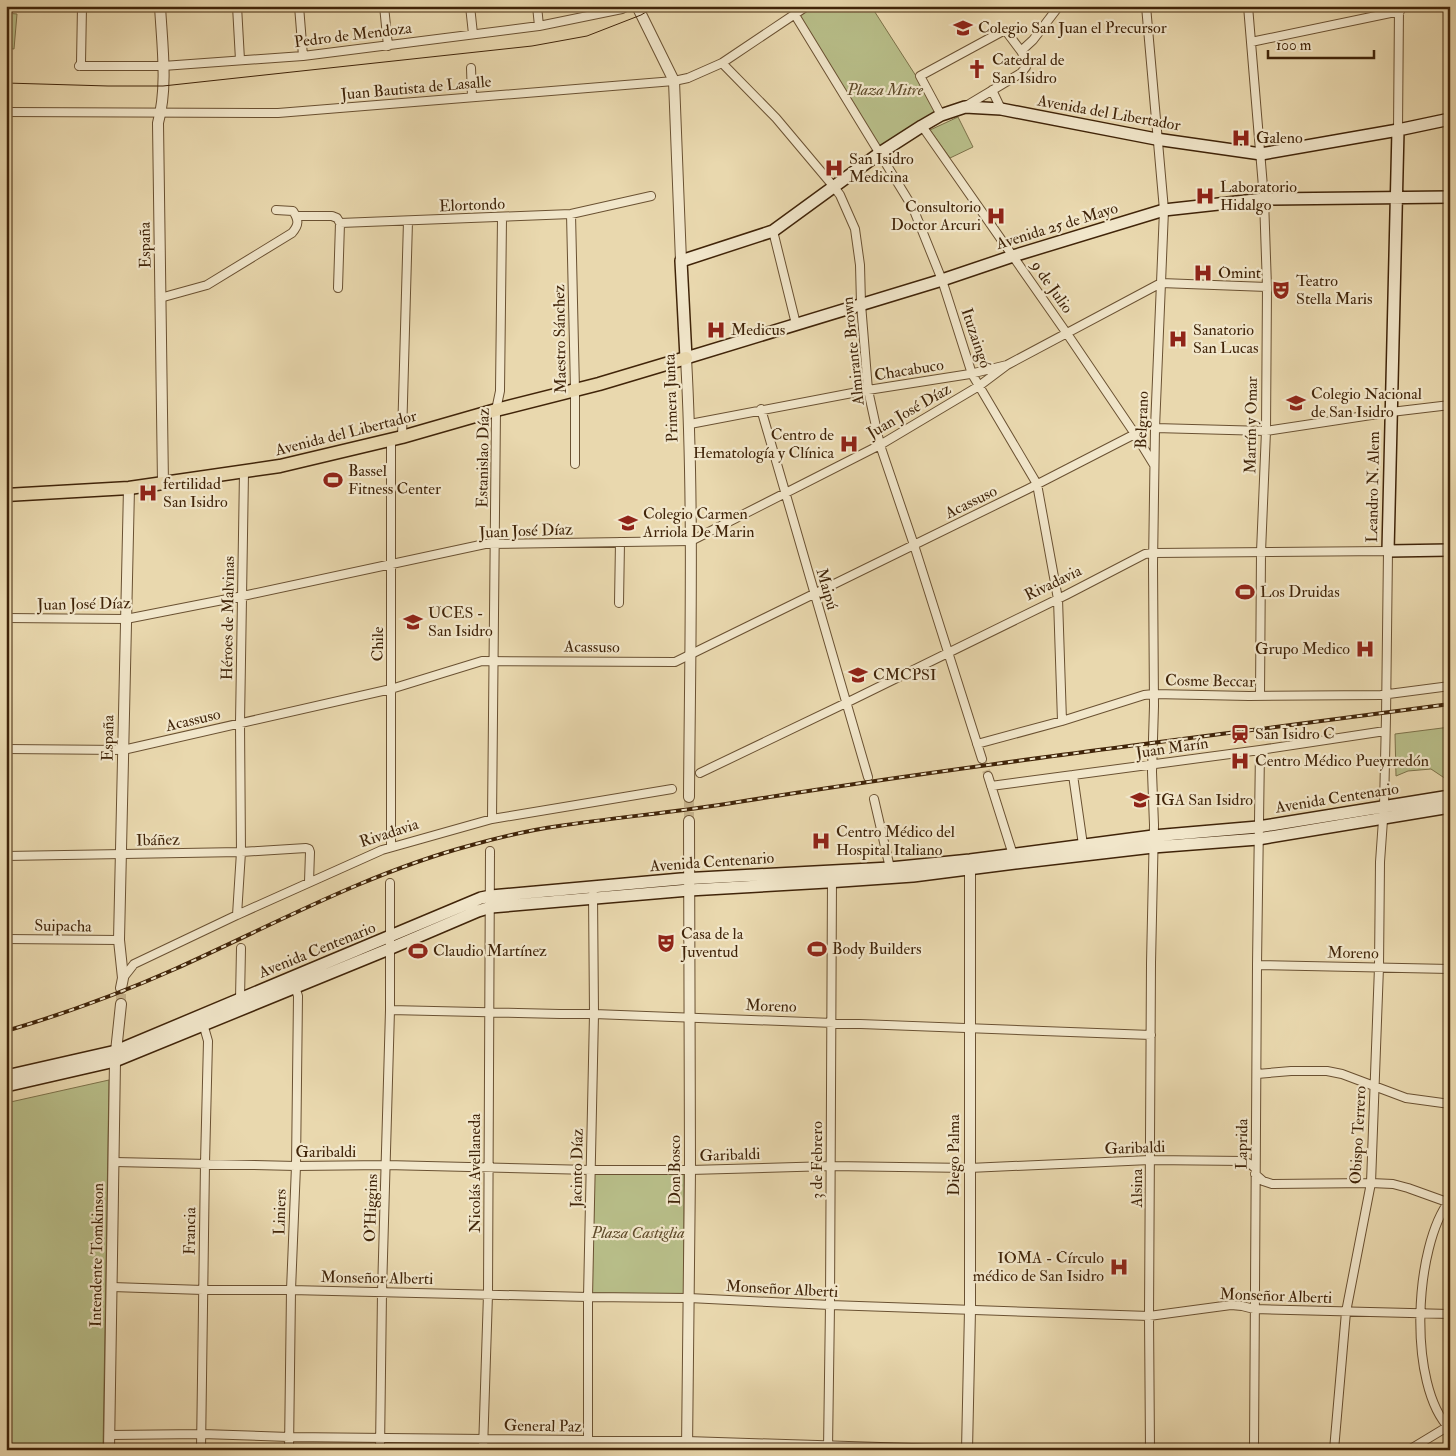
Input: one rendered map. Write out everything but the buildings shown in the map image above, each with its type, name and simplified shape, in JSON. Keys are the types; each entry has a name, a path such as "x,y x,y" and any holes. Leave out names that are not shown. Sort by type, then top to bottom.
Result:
{"main road":[{"name":"Avenida del Libertador","path":"681,261 773,231 880,153 941,115 965,106 1001,109 1156,139 1261,154 1450,119"},
{"name":"Leandro N. Alem","path":"1388,551 1398,130"},
{"name":"Avenida 25 de Mayo","path":"686,358 1164,210 1264,199 1450,197"},
{"name":"Primera Junta","path":"681,261 686,358"},
{"name":"Avenida del Libertador","path":"6,495 129,488 280,466 396,439 686,358"},
{"name":"Rivadavia","path":"1388,551 1450,550"},
{"name":"Avenida Centenario","path":"832,877 890,868 970,864 1153,842 1258,828 1450,796"},
{"name":"Avenida Centenario","path":"1014,859 1083,845 1258,840 1450,807"},
{"name":"Avenida Centenario","path":"6,1086 115,1056 389,943 478,911 490,901 689,884 832,877 913,876 970,864"},
{"name":"Avenida Centenario","path":"202,1020 240,999 293,982"},
{"name":"Avenida Centenario","path":"6,1076 115,1056"}],"street":[{"name":"España","path":"160,6 163,66 161,113 158,123 163,484"},
{"path":"237,6 240,60"},
{"path":"299,6 303,56"},
{"path":"384,6 388,46"},
{"path":"470,6 473,34"},
{"path":"537,6 538,26"},
{"name":"Pedro de Mendoza","path":"80,8 81,63 79,66 163,66 303,56 388,46 538,26 622,9 628,6"},
{"name":"Primera Junta","path":"637,6 674,81 681,261"},
{"name":"Juan Bautista de Lasalle","path":"6,112 278,112 674,81 688,78 722,63 807,6"},
{"path":"1021,50 1033,40 1059,6"},
{"name":"Belgrano","path":"1146,6 1156,139 1164,210 1154,467 1153,842"},
{"name":"Martín y Omar","path":"1248,6 1261,154 1267,287 1260,696"},
{"path":"1251,42 1400,9"},
{"name":"Leandro N. Alem","path":"1398,130 1400,9"},
{"name":"Ituzaingó","path":"795,15 913,208 942,280 972,374 1037,484 1058,599 1062,720"},
{"path":"941,115 920,76 1000,31 1006,31 1021,50 1026,67 1021,73 965,106"},
{"name":"Almirante Brown","path":"722,63 776,118 834,187 840,195 855,230 860,265 868,390 880,445 982,759"},
{"path":"471,68 472,97"},
{"path":"992,90 1001,109"},
{"name":"9 de Julio","path":"922,126 1067,333 1135,434 1154,467"},
{"name":"Elortondo","path":"276,210 293,211 296,216 332,216 337,218 340,223 502,218 571,214 651,196"},
{"name":"Maestro Sánchez","path":"571,214 575,464"},
{"path":"160,298 208,285 292,233 297,228 296,216"},
{"name":"Estanislao Díaz","path":"492,819 496,410 500,391 502,218"},
{"name":"Chile","path":"391,847 392,564 396,439 408,221"},
{"path":"338,288 340,223"},
{"path":"773,231 796,324"},
{"path":"1161,283 1267,287"},
{"name":"Chacabuco","path":"690,424 868,390 972,374 1007,365 1161,283"},
{"name":"Primera Junta","path":"686,358 690,424 691,542 689,796"},
{"name":"Juan José Díaz","path":"6,618 126,619 485,544 691,542 880,445 979,386 1007,365"},
{"path":"1155,428 1266,431 1450,405"},
{"name":"Maipú","path":"761,410 868,777"},
{"name":"Acassuso","path":"6,749 123,750 391,690 482,661 675,662 1135,434"},
{"name":"Héroes de Malvinas","path":"238,915 241,852 240,723 244,472"},
{"name":"España","path":"122,988 122,956 119,940 129,488"},
{"path":"619,603 620,542"},
{"name":"Leandro N. Alem","path":"1383,819 1388,551"},
{"name":"Rivadavia","path":"700,773 1058,599 1145,554 1154,552 1388,551"},
{"name":"Cosme Beccar","path":"977,744 1144,695 1386,694 1450,686"},
{"name":"Juan Marín","path":"991,786 1386,731"},
{"path":"1258,840 1260,750"},
{"path":"1073,775 1083,845"},
{"path":"988,776 1014,859"},
{"name":"Rivadavia","path":"123,978 134,964 382,850 492,819 672,789"},
{"path":"874,799 890,868"},
{"name":"Obispo Terrero","path":"1334,1450 1346,1312 1372,1183 1379,967 1380,862 1383,819"},
{"path":"689,820 689,884"},
{"name":"Laprida","path":"1254,1450 1258,840"},
{"name":"Alsina","path":"1150,1450 1150,1035 1153,842"},
{"name":"Ibáñez","path":"6,856 241,852 306,848 310,852 309,882"},
{"path":"490,851 490,901"},
{"name":"Diego Palma","path":"967,1450 970,1310 970,864"},
{"name":"3 de Febrero","path":"828,1447 832,877"},
{"path":"389,943 390,883"},
{"name":"Don Bosco","path":"687,1445 690,1298 689,884"},
{"name":"Jacinto Díaz","path":"588,1450 588,1297 594,1014 593,893"},
{"name":"Nicolás Avellaneda","path":"483,1450 488,1294 490,901"},
{"name":"Suipacha","path":"6,939 119,940"},
{"name":"O'Higgins","path":"380,1450 382,1292 390,1010 389,943"},
{"path":"240,999 241,948"},
{"path":"122,956 126,961 134,964"},
{"name":"Moreno","path":"1257,965 1450,968"},
{"name":"Liniers","path":"289,1450 298,996 293,982"},
{"path":"115,1056 120,1004"},
{"name":"Moreno","path":"390,1010 690,1017 1150,1035"},
{"name":"Francia","path":"201,1450 208,1041 202,1020"},
{"name":"Intendente Tomkinson","path":"109,1450 115,1056"},
{"path":"1257,1074 1291,1071 1327,1071 1342,1074 1406,1098 1450,1104"},
{"name":"Garibaldi","path":"114,1162 690,1170 831,1166 969,1168 1150,1160 1244,1161 1263,1181 1272,1184 1394,1184 1449,1201"},
{"path":"1409,1450 1421,1447 1449,1428 1430,1395 1424,1375 1421,1349 1421,1288 1426,1256 1441,1213 1449,1201"},
{"name":"Monseñor Alberti","path":"112,1287 690,1298 830,1306 1150,1316 1231,1305 1254,1309 1450,1314"},
{"name":"General Paz","path":"110,1435 202,1434 289,1437 588,1440 687,1445 975,1450"}],"green space":[{"name":"Plaza Mitre","path":"812,6 871,6 916,76 936,113 881,149 799,16"},
{"path":"6,13 17,14 14,49 6,48"},
{"path":"958,117 973,147 950,158 930,130"},
{"path":"1450,727 1450,787 1447,787 1446,779 1431,769 1408,771 1396,776 1395,734"},
{"path":"109,1080 103,1450 6,1450 6,1103"},
{"name":"Plaza Castiglia","path":"593,1172 684,1173 684,1294 591,1293"}],"tunnel":[{"path":"982,759 988,776"},
{"path":"689,797 689,821"},
{"path":"121,988 121,1004"}],"tram line":[{"path":"6,83 163,86 532,46 587,36 641,15 656,6"}],"railway":[{"path":"6,1031 71,1010 134,986 321,901 395,870 472,845 516,834 559,826 716,806 1004,763 1450,704"}],"place":[{"name":"Colegio San Juan el Precursor","path":"963,28"},
{"name":"Catedral de San Isidro","path":"977,69"},
{"name":"Galeno","path":"1241,138"},
{"name":"San Isidro Medicina","path":"834,168"},
{"name":"Laboratorio Hidalgo","path":"1205,196"},
{"name":"Consultorio Doctor Arcuri","path":"996,216"},
{"name":"Omint","path":"1203,273"},
{"name":"Teatro Stella Maris","path":"1281,290"},
{"name":"Medicus","path":"716,330"},
{"name":"Sanatorio San Lucas","path":"1178,339"},
{"name":"Colegio Nacional de San Isidro","path":"1296,403"},
{"name":"Centro de Hematología y Clínica","path":"849,444"},
{"name":"Bassel Fitness Center","path":"333,480"},
{"name":"fertilidad San Isidro","path":"148,493"},
{"name":"Colegio Carmen Arriola De Marin","path":"628,523"},
{"name":"Los Druidas","path":"1245,592"},
{"name":"UCES - San Isidro","path":"413,622"},
{"name":"Grupo Medico","path":"1365,649"},
{"name":"CMCPSI","path":"858,675"},
{"name":"San Isidro C","path":"1240,734"},
{"name":"Centro Médico Pueyrredón","path":"1240,761"},
{"name":"IGA San Isidro","path":"1140,800"},
{"name":"Centro Médico del Hospital Italiano","path":"821,841"},
{"name":"Casa de la Juventud","path":"666,943"},
{"name":"Body Builders","path":"817,949"},
{"name":"Claudio Martínez","path":"418,951"},
{"name":"IOMA - Círculo médico de San Isidro","path":"1119,1267"}]}
